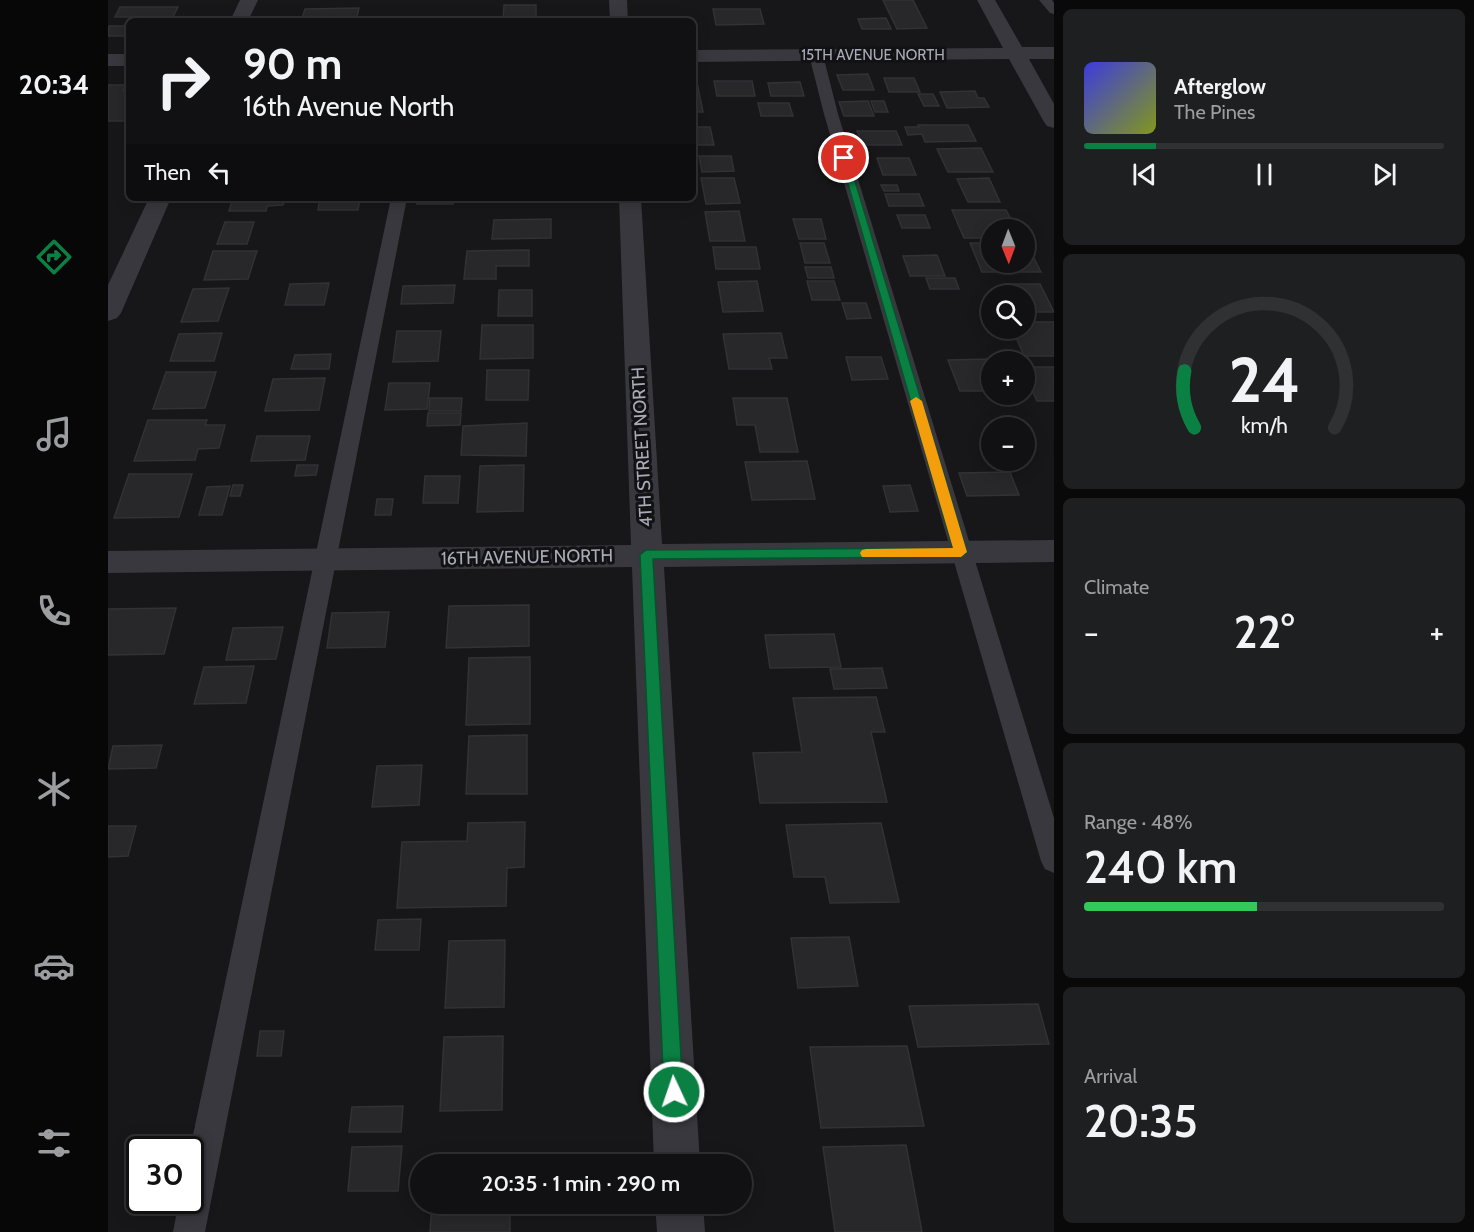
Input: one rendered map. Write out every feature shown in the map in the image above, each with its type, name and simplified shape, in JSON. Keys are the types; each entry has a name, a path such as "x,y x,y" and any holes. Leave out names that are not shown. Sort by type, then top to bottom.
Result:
{"street":[{"path":"240,18 249,0"},
{"path":"618,0 619,18"},
{"path":"986,0 1054,122"},
{"name":"15TH AVENUE NORTH","path":"696,56 1054,53"},
{"path":"108,60 126,60"},
{"path":"108,313 159,201"},
{"name":"4TH STREET NORTH","path":"630,201 676,1154"},
{"name":"16TH AVENUE NORTH","path":"108,562 1054,551"},
{"path":"680,1214 681,1232"}],"lane":[{"path":"1045,0 1054,9"},
{"path":"816,55 831,114 1054,861"},
{"path":"189,1232 398,201"}],"building":[{"path":"883,0 913,0 927,28 897,29"},
{"path":"504,5 536,5 536,18 503,18"},
{"path":"120,7 178,7 172,18 115,17"},
{"path":"359,8 357,18 302,18 305,9"},
{"path":"713,9 760,9 764,24 716,25"},
{"path":"886,18 891,29 862,29 858,19"},
{"path":"109,26 126,26 126,36 108,36"},
{"path":"868,74 874,90 843,90 837,75"},
{"path":"884,78 914,78 920,92 889,92"},
{"path":"714,81 752,81 755,96 717,96"},
{"path":"696,82 697,82 703,112 696,112"},
{"path":"800,82 804,96 771,96 768,83"},
{"path":"108,85 126,85 123,91 126,91 126,121 108,121"},
{"path":"975,91 978,98 984,98 989,107 947,108 940,92"},
{"path":"918,94 933,94 939,106 924,106"},
{"path":"868,101 874,116 844,116 839,102"},
{"path":"871,101 884,101 888,112 875,112"},
{"path":"758,103 789,103 793,116 761,116"},
{"path":"918,125 968,125 976,141 925,142 922,134 908,135 905,127 919,127"},
{"path":"696,127 710,127 714,145 696,145"},
{"path":"857,131 896,131 902,145 863,145"},
{"path":"981,148 993,172 948,172 937,149"},
{"path":"699,156 731,156 734,171 702,172"},
{"path":"877,158 909,158 916,175 883,175"},
{"path":"701,178 734,178 740,203 706,204"},
{"path":"989,178 1000,202 968,202 957,179"},
{"path":"881,185 897,185 899,191 884,191"},
{"path":"885,194 919,194 924,206 889,206"},
{"path":"232,201 285,201 283,205 267,206 266,211 229,211"},
{"path":"320,201 360,201 358,210 318,210"},
{"path":"418,201 454,201 453,204 417,204"},
{"path":"513,201 547,201 547,202"},
{"path":"952,210 1006,210 1011,219 981,219 981,238 964,238"},
{"path":"739,211 745,241 710,241 705,212"},
{"path":"897,215 925,215 930,228 902,228"},
{"path":"551,219 551,238 492,239 494,220"},
{"path":"793,219 821,219 826,239 799,239"},
{"path":"225,222 254,222 247,244 217,244"},
{"path":"800,243 824,243 830,263 805,263"},
{"path":"970,243 981,243 981,270"},
{"path":"713,247 756,247 760,269 716,269"},
{"path":"529,250 529,266 496,266 496,279 464,279 467,251"},
{"path":"213,251 257,251 248,279 204,280"},
{"path":"937,255 945,276 910,276 903,256"},
{"path":"1035,260 1041,272 1035,272"},
{"path":"805,267 831,267 834,278 808,278"},
{"path":"926,278 955,278 959,289 930,289"},
{"path":"757,281 763,311 723,312 718,282"},
{"path":"807,281 834,281 840,300 812,300"},
{"path":"329,283 324,305 285,305 290,284"},
{"path":"1040,284 1054,312 1035,312 1035,285 1007,285"},
{"path":"455,285 453,303 401,304 403,286"},
{"path":"229,288 218,321 181,322 193,289"},
{"path":"499,290 532,290 532,316 498,316"},
{"path":"842,303 866,303 871,318 847,319"},
{"path":"1035,322 1054,322 1054,356 1035,356 1035,351 1022,351 1017,339 1035,339"},
{"path":"482,325 533,325 533,358 480,359"},
{"path":"397,331 441,331 438,361 393,362"},
{"path":"222,333 214,361 170,361 179,334"},
{"path":"781,333 787,358 769,358 772,369 729,369 723,334"},
{"path":"331,354 329,369 291,369 295,355"},
{"path":"846,357 881,357 888,379 852,380"},
{"path":"981,359 981,391 960,391 948,360"},
{"path":"1035,367 1054,367 1054,401 1037,401"},
{"path":"487,370 529,370 528,400 486,400"},
{"path":"166,372 216,372 205,408 153,409"},
{"path":"325,378 319,410 265,411 273,379"},
{"path":"389,383 430,383 427,409 385,410"},
{"path":"430,398 462,398 461,411 429,411"},
{"path":"733,398 787,398 798,452 760,452 755,425 737,425"},
{"path":"428,413 461,413 460,425 427,426"},
{"path":"148,420 207,420 205,425 225,425 219,448 198,449 195,460 134,461"},
{"path":"527,423 526,456 461,455 463,426"},
{"path":"257,436 310,436 305,460 251,461"},
{"path":"807,461 815,499 752,500 745,462"},
{"path":"297,465 318,465 316,475 295,476"},
{"path":"524,465 523,511 477,512 480,466"},
{"path":"1010,472 1019,495 967,496 959,473"},
{"path":"129,474 192,474 179,517 114,518"},
{"path":"425,476 460,476 458,503 423,503"},
{"path":"233,485 243,485 240,496 230,496"},
{"path":"910,485 918,511 890,512 883,486"},
{"path":"230,486 222,515 199,515 207,487"},
{"path":"377,499 393,499 391,515 375,515"},
{"path":"529,605 529,646 446,648 449,606"},
{"path":"176,608 164,654 108,655 108,609"},
{"path":"389,612 385,647 327,648 332,613"},
{"path":"283,627 276,659 226,660 233,628"},
{"path":"834,634 841,667 770,668 765,635"},
{"path":"530,657 530,724 466,725 469,658"},
{"path":"254,666 246,703 194,704 204,667"},
{"path":"882,668 887,688 834,689 830,669"},
{"path":"876,697 885,732 871,732 887,802 760,803 753,753 802,752 793,698"},
{"path":"527,735 527,794 466,794 469,736"},
{"path":"162,745 156,768 108,769 113,746"},
{"path":"422,765 419,805 372,807 377,766"},
{"path":"525,822 524,867 507,868 506,906 397,908 402,842 467,841 468,823"},
{"path":"881,823 899,902 830,903 825,877 794,877 786,825"},
{"path":"108,826 136,826 128,856 108,857"},
{"path":"421,919 419,950 375,950 378,920"},
{"path":"849,937 858,986 798,988 791,938"},
{"path":"505,940 504,1007 445,1008 449,941"},
{"path":"1038,1004 1049,1044 918,1047 909,1006"},
{"path":"260,1031 284,1031 281,1056 257,1056"},
{"path":"503,1036 502,1110 440,1111 444,1037"},
{"path":"907,1046 924,1126 821,1128 810,1047"},
{"path":"403,1106 401,1132 349,1132 352,1107"},
{"path":"906,1145 922,1232 835,1232 823,1147"},
{"path":"402,1146 398,1191 348,1191 352,1147"},
{"path":"431,1214 510,1214 510,1232 430,1232"}],"slow traffic":[{"path":"866,553 961,552 916,401"}],"route":[{"path":"674,1092 646,555 961,552 844,158"}]}
